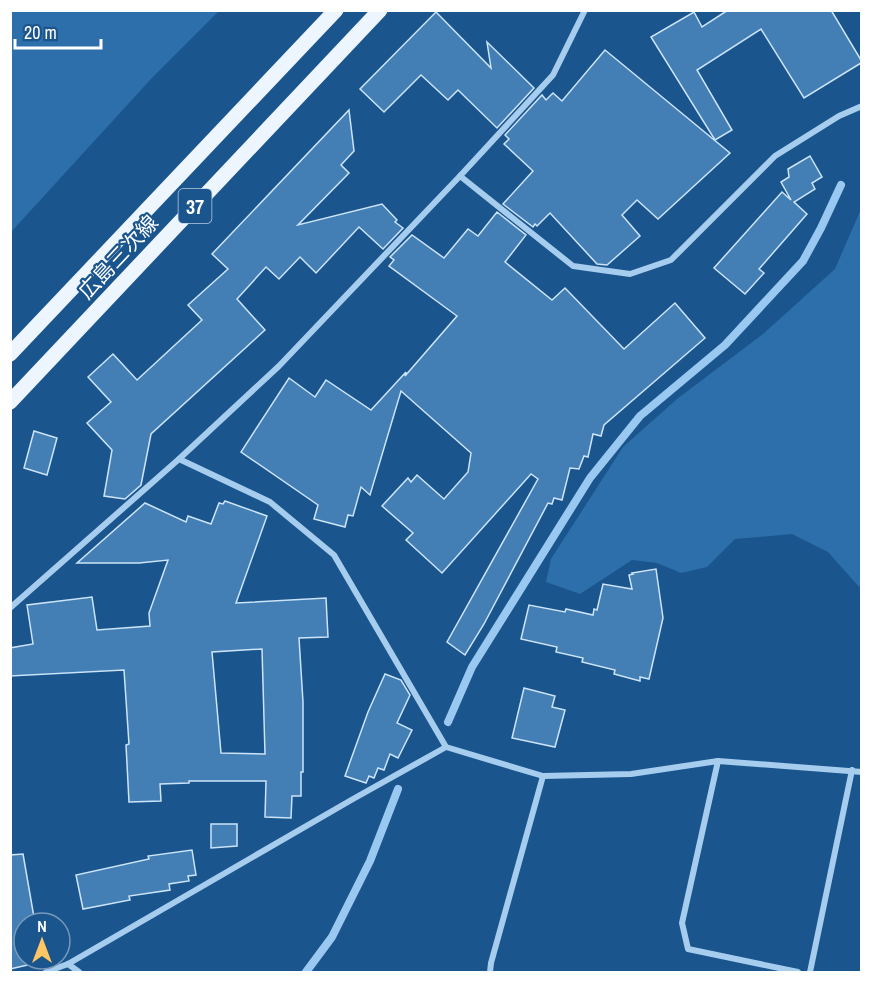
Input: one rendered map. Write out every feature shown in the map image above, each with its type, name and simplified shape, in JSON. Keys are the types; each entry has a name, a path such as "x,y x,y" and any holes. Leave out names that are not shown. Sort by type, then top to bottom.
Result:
{"main road":[{"name":"広島三次線","path":"10,354 336,10"},
{"name":"広島三次線","path":"10,402 380,10"}],"street":[{"path":"10,608 179,459 279,366 553,75 585,10"},
{"path":"460,176 573,267 630,274 670,260 775,156 839,116 861,106"},
{"path":"179,459 270,502 334,555 446,747 543,776 631,774 718,761 861,772"},
{"path":"72,962 446,747"},
{"path":"718,761 682,923 688,949 798,972"},
{"path":"810,972 852,770"},
{"path":"490,972 543,776"}],"shaded area":[{"path":"11,10 219,11 151,79 11,232"},
{"path":"861,209 861,589 828,552 792,534 735,539 707,567 681,573 657,563 632,560 580,594 546,582 551,559 623,447 677,399 763,334 835,269"}],"building":[{"path":"728,10 831,10 861,63 804,98 761,29 697,70 732,130 715,140 651,37 694,12 702,27"},
{"path":"436,12 491,68 487,42 534,88 497,128 458,90 448,100 421,75 384,112 360,89"},
{"path":"605,50 730,153 658,219 637,200 622,215 640,236 607,265 597,264 550,213 533,227 503,204 533,171 504,144 509,139 505,135 542,95 546,100 553,93 562,101"},
{"path":"349,110 354,151 341,165 349,173 298,225 382,204 397,220 395,222 403,228 383,249 359,227 316,273 300,257 279,279 266,267 237,299 265,330 151,434 141,485 125,499 104,496 112,450 87,423 111,402 88,377 113,354 137,380 202,320 188,305 228,269 212,254"},
{"path":"810,156 822,177 812,183 815,189 794,202 807,214 759,269 764,273 745,294 714,268 782,192 791,200 781,182 789,177 788,169"},
{"path":"497,212 526,235 505,262 552,300 565,288 624,349 675,303 705,338 604,425 601,436 593,434 588,457 584,456 579,469 570,468 562,500 554,498 552,504 548,503 484,624 465,655 447,642 538,479 531,474 442,573 406,540 413,533 382,506 408,478 411,482 417,475 444,499 468,472 471,453 401,391 370,495 361,487 353,516 348,515 345,527 314,519 318,505 241,452 289,378 315,397 326,380 371,410 406,372 405,376 457,316 389,266 394,260 390,257 412,235 444,258 468,229 478,236"},
{"path":"34,431 57,438 47,475 24,468"},
{"path":"225,501 267,516 236,603 326,598 328,637 299,638 303,702 303,772 301,772 301,796 292,796 291,818 265,817 266,781 189,781 189,783 160,784 161,801 129,802 126,745 129,744 124,670 10,676 10,648 33,644 27,605 92,597 97,630 150,626 149,613 168,560 139,563 77,563 145,503 186,522 188,516 211,524 219,503 223,504","holes":["262,649 265,754 221,753 212,652"]},
{"path":"656,569 663,618 649,679 640,677 640,681 614,674 615,670 582,662 583,658 556,652 557,647 521,639 529,605 593,615 594,609 597,610 603,584 632,589 629,575"},
{"path":"385,674 401,680 410,695 397,723 412,730 398,758 390,754 384,770 378,768 374,778 369,776 366,783 345,776 368,712"},
{"path":"524,688 555,696 552,707 565,710 555,747 512,738"},
{"path":"211,824 237,824 237,846 211,848"},
{"path":"192,850 196,875 188,876 189,881 169,884 170,890 129,896 130,900 83,909 76,875 149,859 148,856"},
{"path":"23,854 33,911 12,911 12,969 10,969 10,855"}],"waterway":[{"path":"448,722 472,667 590,478 640,416 725,345 803,261 841,185"},
{"path":"306,972 332,937 370,861 398,789"}]}
